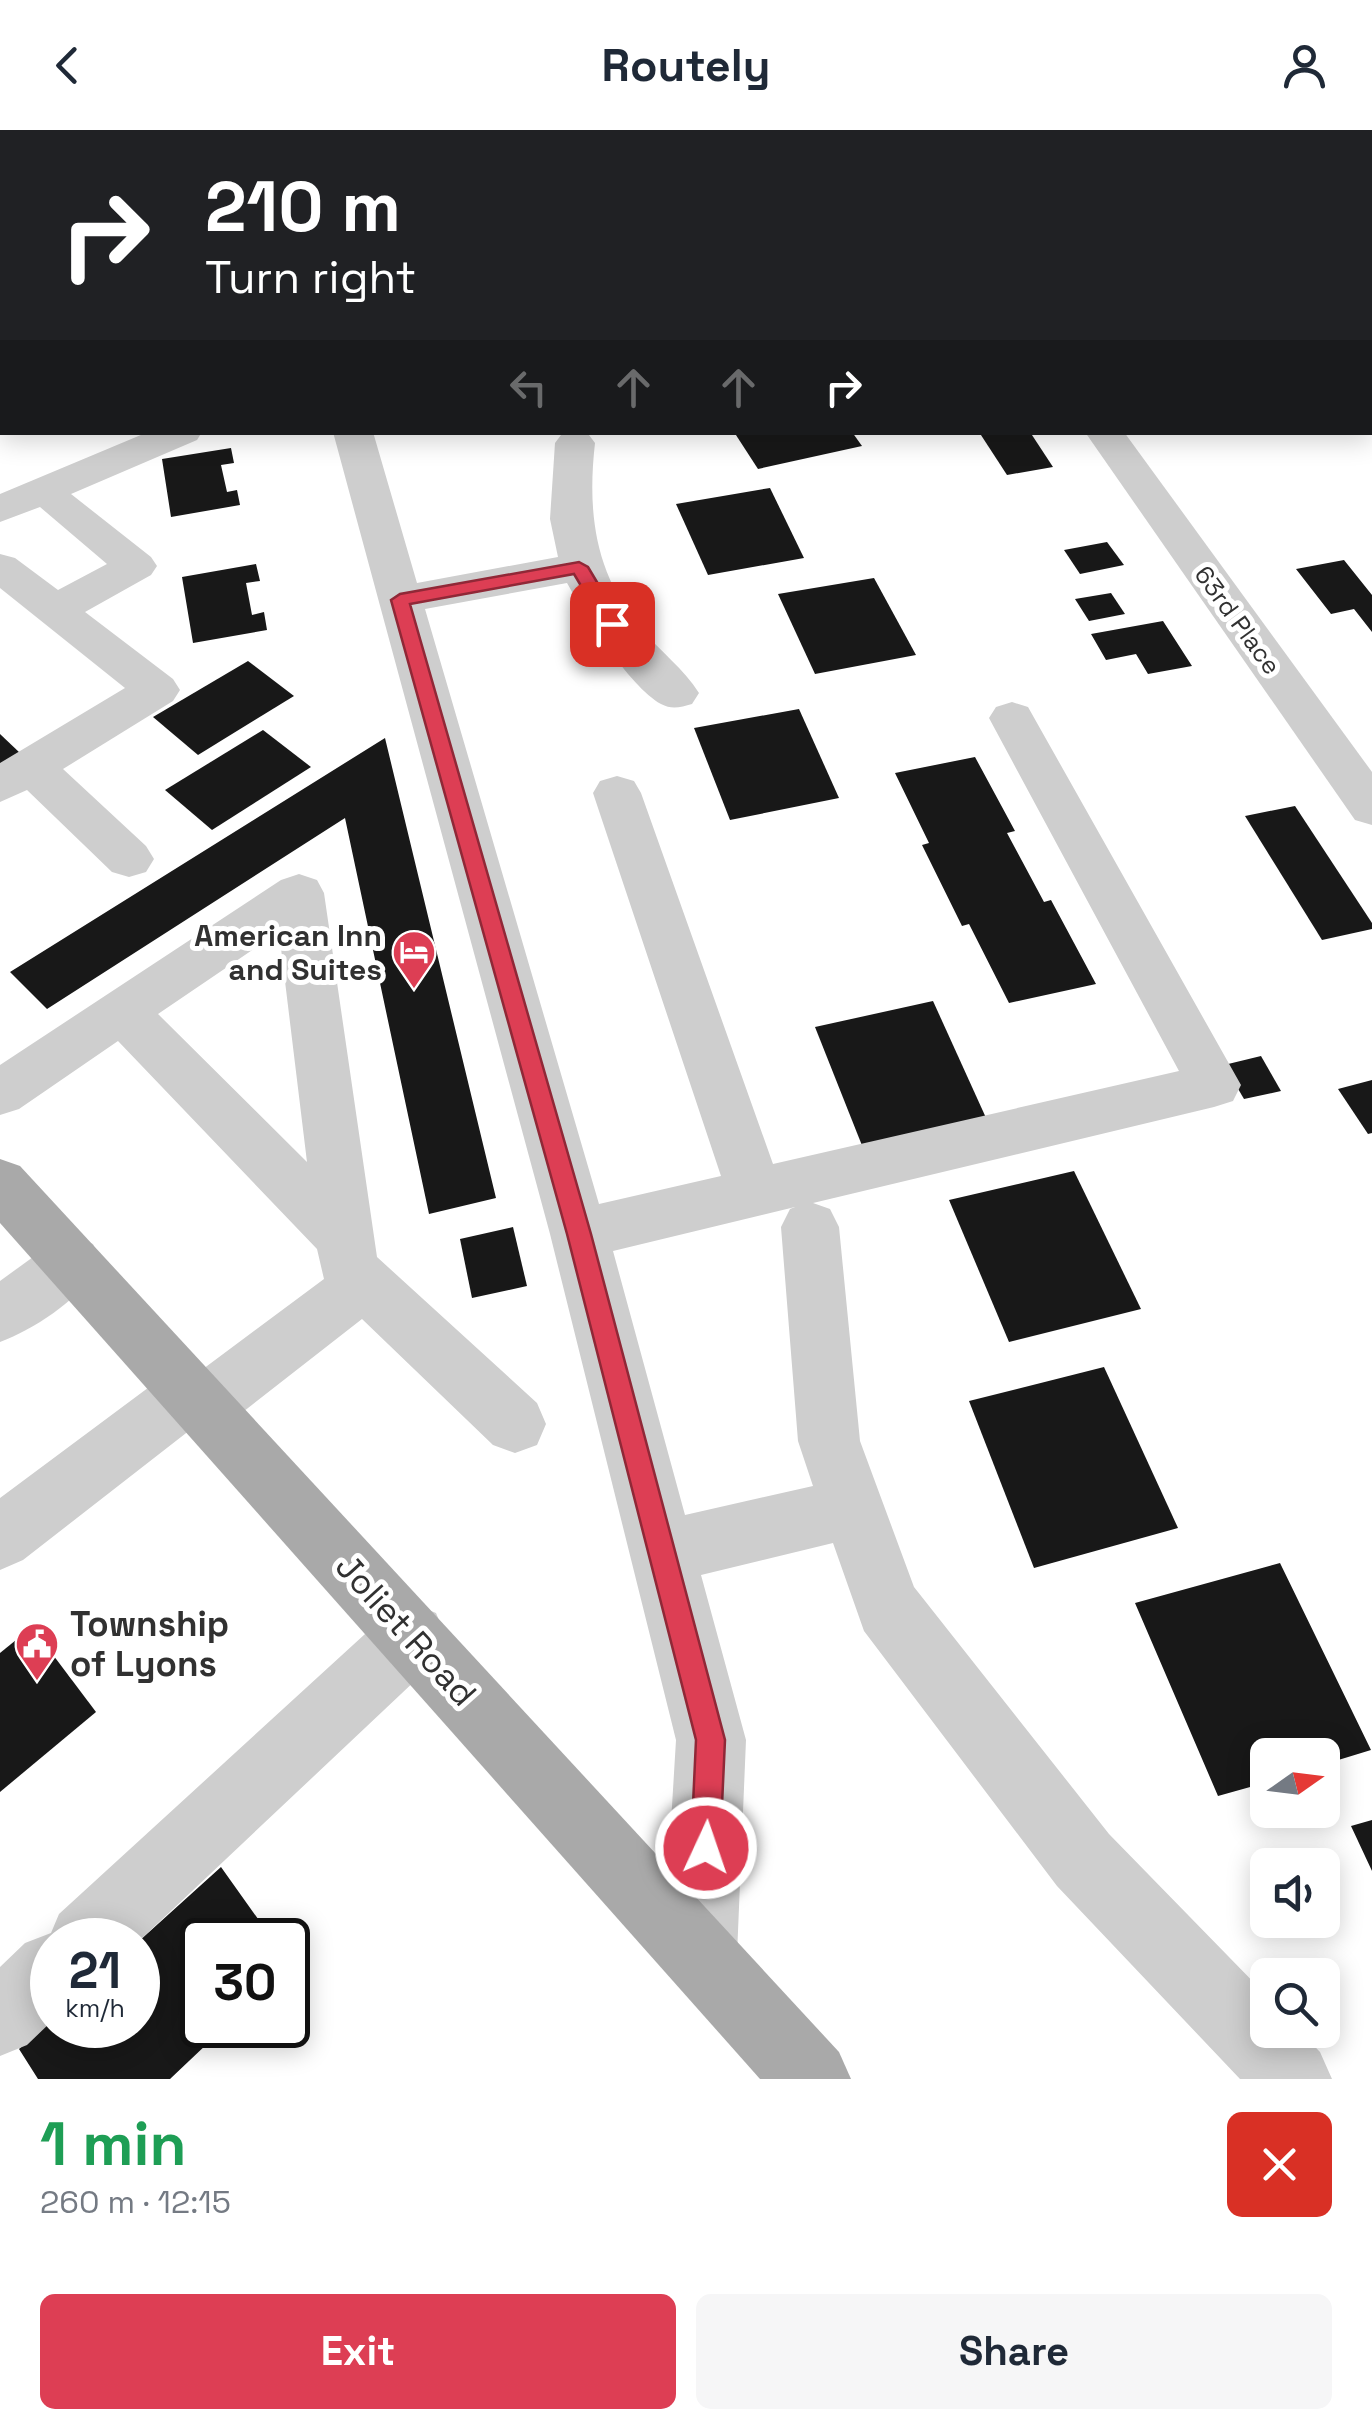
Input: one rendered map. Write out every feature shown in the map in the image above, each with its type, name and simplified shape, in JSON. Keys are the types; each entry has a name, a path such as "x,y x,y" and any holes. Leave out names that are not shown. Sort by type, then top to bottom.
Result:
{"main road":[{"name":"Joliet Road","path":"0,1183 812,2079"}],"street":[{"path":"0,509 175,435"},
{"path":"354,435 579,1234 711,1740 700,1955"},
{"name":"63rd Place","path":"1106,435 1372,808"},
{"path":"574,443 568,503 579,567 612,624 676,694"},
{"path":"55,610 136,566 58,503"},
{"path":"0,567 156,690 16,775 129,860"},
{"path":"400,600 579,567"},
{"path":"579,1234 782,1210 1214,1085 1012,718"},
{"path":"617,792 782,1210 829,1442 888,1608 1083,1860 1293,2079"},
{"path":"0,1092 299,893 355,1261"},
{"path":"122,1011 355,1261 515,1424"},
{"path":"0,1538 196,1399 355,1261"},
{"path":"0,1315 72,1262"},
{"path":"661,1552 852,1508"},
{"path":"108,1918 412,1637"},
{"path":"0,2018 30,1990"}],"building":[{"path":"736,435 854,435 862,446 758,469"},
{"path":"981,435 1032,435 1053,467 1007,475"},
{"path":"231,448 234,463 221,465 227,492 237,490 240,505 171,517 162,459"},
{"path":"770,488 804,558 708,575 676,504"},
{"path":"1107,542 1124,565 1080,574 1064,550"},
{"path":"1344,560 1372,595 1372,632 1354,609 1331,614 1296,569"},
{"path":"256,564 260,581 246,583 252,615 264,612 267,630 193,643 182,577"},
{"path":"874,578 916,655 815,674 778,594"},
{"path":"1111,593 1125,614 1089,621 1075,599"},
{"path":"1163,621 1192,666 1148,674 1136,654 1106,660 1091,634"},
{"path":"248,661 294,696 198,755 153,717"},
{"path":"799,709 839,798 730,820 694,728"},
{"path":"263,730 311,767 212,830 165,790"},
{"path":"0,734 20,753 0,764"},
{"name":"American Inn and Suites","path":"385,738 496,1198 429,1214 345,818 47,1009 10,972"},
{"path":"975,757 1015,831 1007,833 1044,902 1051,900 1096,984 1009,1003 969,924 962,926 922,845 929,843 895,773"},
{"path":"1295,806 1372,923 1372,929 1322,940 1245,816"},
{"path":"933,1001 987,1120 863,1148 815,1027"},
{"path":"1261,1056 1281,1091 1244,1099 1224,1065"},
{"path":"1372,1080 1372,1133 1368,1134 1338,1089"},
{"path":"1074,1171 1141,1309 1009,1342 949,1200"},
{"path":"513,1227 527,1286 472,1298 460,1239"},
{"path":"1104,1367 1178,1528 1034,1568 969,1401"},
{"path":"1280,1563 1371,1750 1340,1759 1340,1738 1250,1738 1250,1787 1218,1796 1135,1603"},
{"name":"Township of Lyons","path":"32,1627 96,1712 0,1792 0,1653"},
{"path":"1372,1820 1372,1871 1351,1826"},
{"path":"221,1867 257,1918 180,1918 180,2048 203,2048 170,2079 38,2079 19,2049 30,2039 30,2048 160,2048 160,1922"}],"place":[{"name":"American Inn and Suites","path":"414,990"},
{"name":"Township of Lyons","path":"37,1682"}],"route":[{"path":"612,624 590,592 579,567 400,600 579,1234 711,1740 706,1848"}]}
